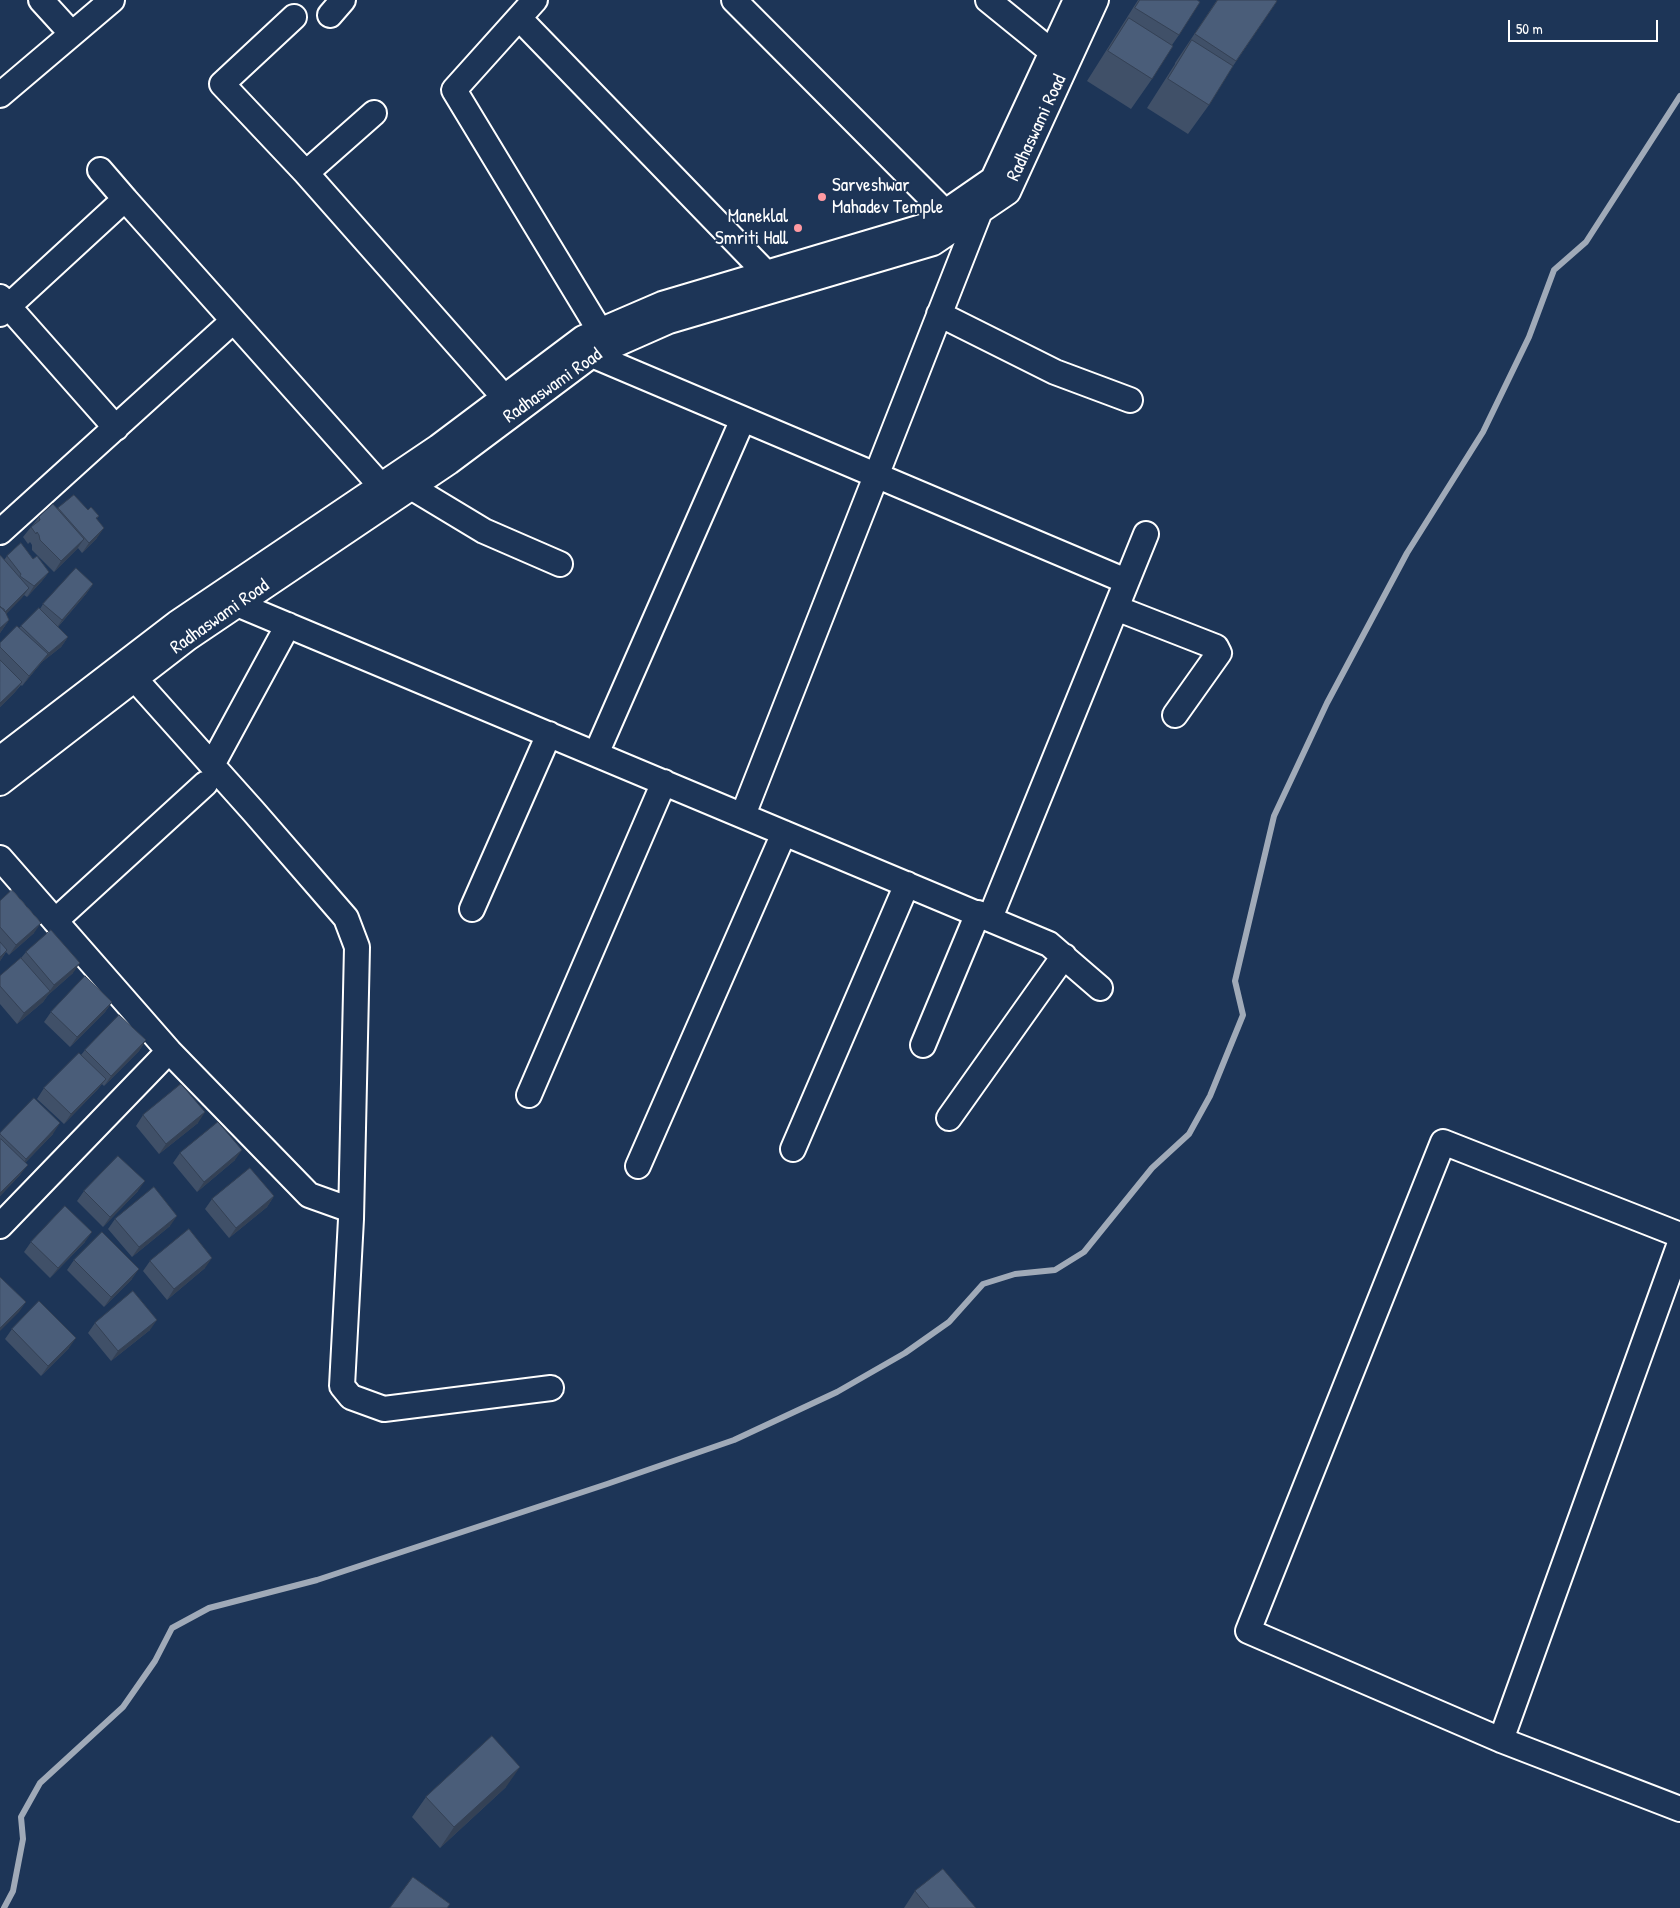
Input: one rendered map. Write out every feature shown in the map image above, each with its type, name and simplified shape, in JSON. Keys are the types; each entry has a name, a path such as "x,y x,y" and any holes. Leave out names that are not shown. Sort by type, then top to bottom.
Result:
{"street":[{"path":"41,0 72,34"},
{"path":"0,95 112,0"},
{"path":"535,0 454,90 600,331"},
{"path":"988,0 1052,52"},
{"name":"Radhaswami Road","path":"0,759 177,623 438,447 583,338 662,304 925,226 993,179 1076,0"},
{"name":"Radhaswami Road","path":"0,783 188,638 449,462 592,354 668,321 933,243 1008,192 1096,0"},
{"path":"742,3 945,212"},
{"path":"294,18 222,84 306,173 504,397"},
{"path":"518,18 766,273"},
{"path":"306,173 374,113"},
{"path":"100,170 381,486"},
{"path":"116,428 3,306 125,200"},
{"path":"743,815 980,211"},
{"path":"939,314 1055,372 1130,400"},
{"path":"0,532 233,320"},
{"path":"592,354 1126,581"},
{"path":"596,754 743,418"},
{"path":"411,487 484,531 560,564"},
{"path":"923,1045 984,916 1146,534"},
{"path":"237,604 1049,944 1100,988"},
{"path":"1116,608 1216,646 1219,653 1175,715"},
{"path":"55,921 208,774 288,626"},
{"path":"135,679 208,774 346,918 357,947 351,1210 342,1386 351,1397 384,1408 551,1388"},
{"path":"472,909 549,734"},
{"path":"529,1095 664,782"},
{"path":"638,1166 784,833"},
{"path":"0,858 169,1051 303,1189 320,1199 351,1210"},
{"path":"793,1149 907,884"},
{"path":"949,1118 1064,956"},
{"path":"0,1226 169,1051"},
{"path":"1680,1235 1443,1142 1248,1631 1501,1740 1680,1809"},
{"path":"1501,1740 1680,1243"}],"building":[{"path":"1140,0 1197,0 1200,2 1179,35 1135,8"},
{"path":"1218,0 1277,1 1236,61 1195,34"},
{"path":"1129,18 1173,46 1152,79 1108,51"},
{"path":"1192,40 1233,66 1209,105 1168,79"},
{"path":"74,495 88,510 91,507 99,516 96,518 104,528 89,543 58,508"},
{"path":"53,504 84,539 61,561 40,540 37,532 36,534 31,527 40,520 39,517"},
{"path":"21,543 33,559 37,556 49,572 34,586 20,576 21,574 7,556"},
{"path":"0,555 29,588 5,612 0,606"},
{"path":"76,568 93,584 62,620 43,604"},
{"path":"0,607 4,609 9,620 0,628"},
{"path":"39,608 68,637 49,653 21,626"},
{"path":"17,626 48,654 29,676 0,647 0,643"},
{"path":"0,660 22,682 0,703"},
{"path":"12,890 41,923 16,945 0,927 0,901"},
{"path":"51,930 80,963 54,985 26,952"},
{"path":"0,942 7,950 0,957"},
{"path":"21,958 50,991 24,1013 0,986 0,976"},
{"path":"85,976 112,1002 77,1037 51,1012"},
{"path":"119,1015 146,1040 111,1076 85,1050"},
{"path":"79,1053 106,1079 71,1114 44,1088"},
{"path":"181,1084 205,1112 166,1144 143,1115"},
{"path":"34,1098 60,1123 26,1159 0,1133"},
{"path":"218,1122 242,1150 204,1182 180,1153"},
{"path":"0,1140 28,1165 0,1193"},
{"path":"118,1156 145,1181 110,1217 84,1191"},
{"path":"250,1168 274,1196 236,1228 212,1199"},
{"path":"154,1187 177,1216 139,1247 115,1219"},
{"path":"65,1206 92,1232 58,1268 31,1242"},
{"path":"189,1229 212,1258 174,1289 150,1261"},
{"path":"102,1232 139,1269 111,1297 74,1260"},
{"path":"0,1277 26,1302 0,1328"},
{"path":"133,1291 157,1320 118,1351 95,1323"},
{"path":"39,1301 76,1338 48,1366 12,1329"},
{"path":"492,1736 520,1767 454,1827 426,1797"},
{"path":"943,1869 976,1908 929,1908 915,1891"},
{"path":"413,1877 450,1904 447,1908 390,1908"}],"waterway":[{"path":"4,1908 13,1891 23,1839 21,1817 40,1783 123,1707 155,1661 172,1628 209,1608 317,1580 734,1440 837,1392 905,1353 949,1322 983,1284 1015,1274 1055,1270 1084,1252 1152,1168 1189,1134 1210,1096 1243,1015 1235,981 1274,816 1327,703 1407,553 1483,432 1529,337 1554,270 1586,242 1680,96"}],"place":[{"name":"Sarveshwar Mahadev Temple","path":"822,197"},
{"name":"Maneklal Smriti Hall","path":"798,228"}]}
